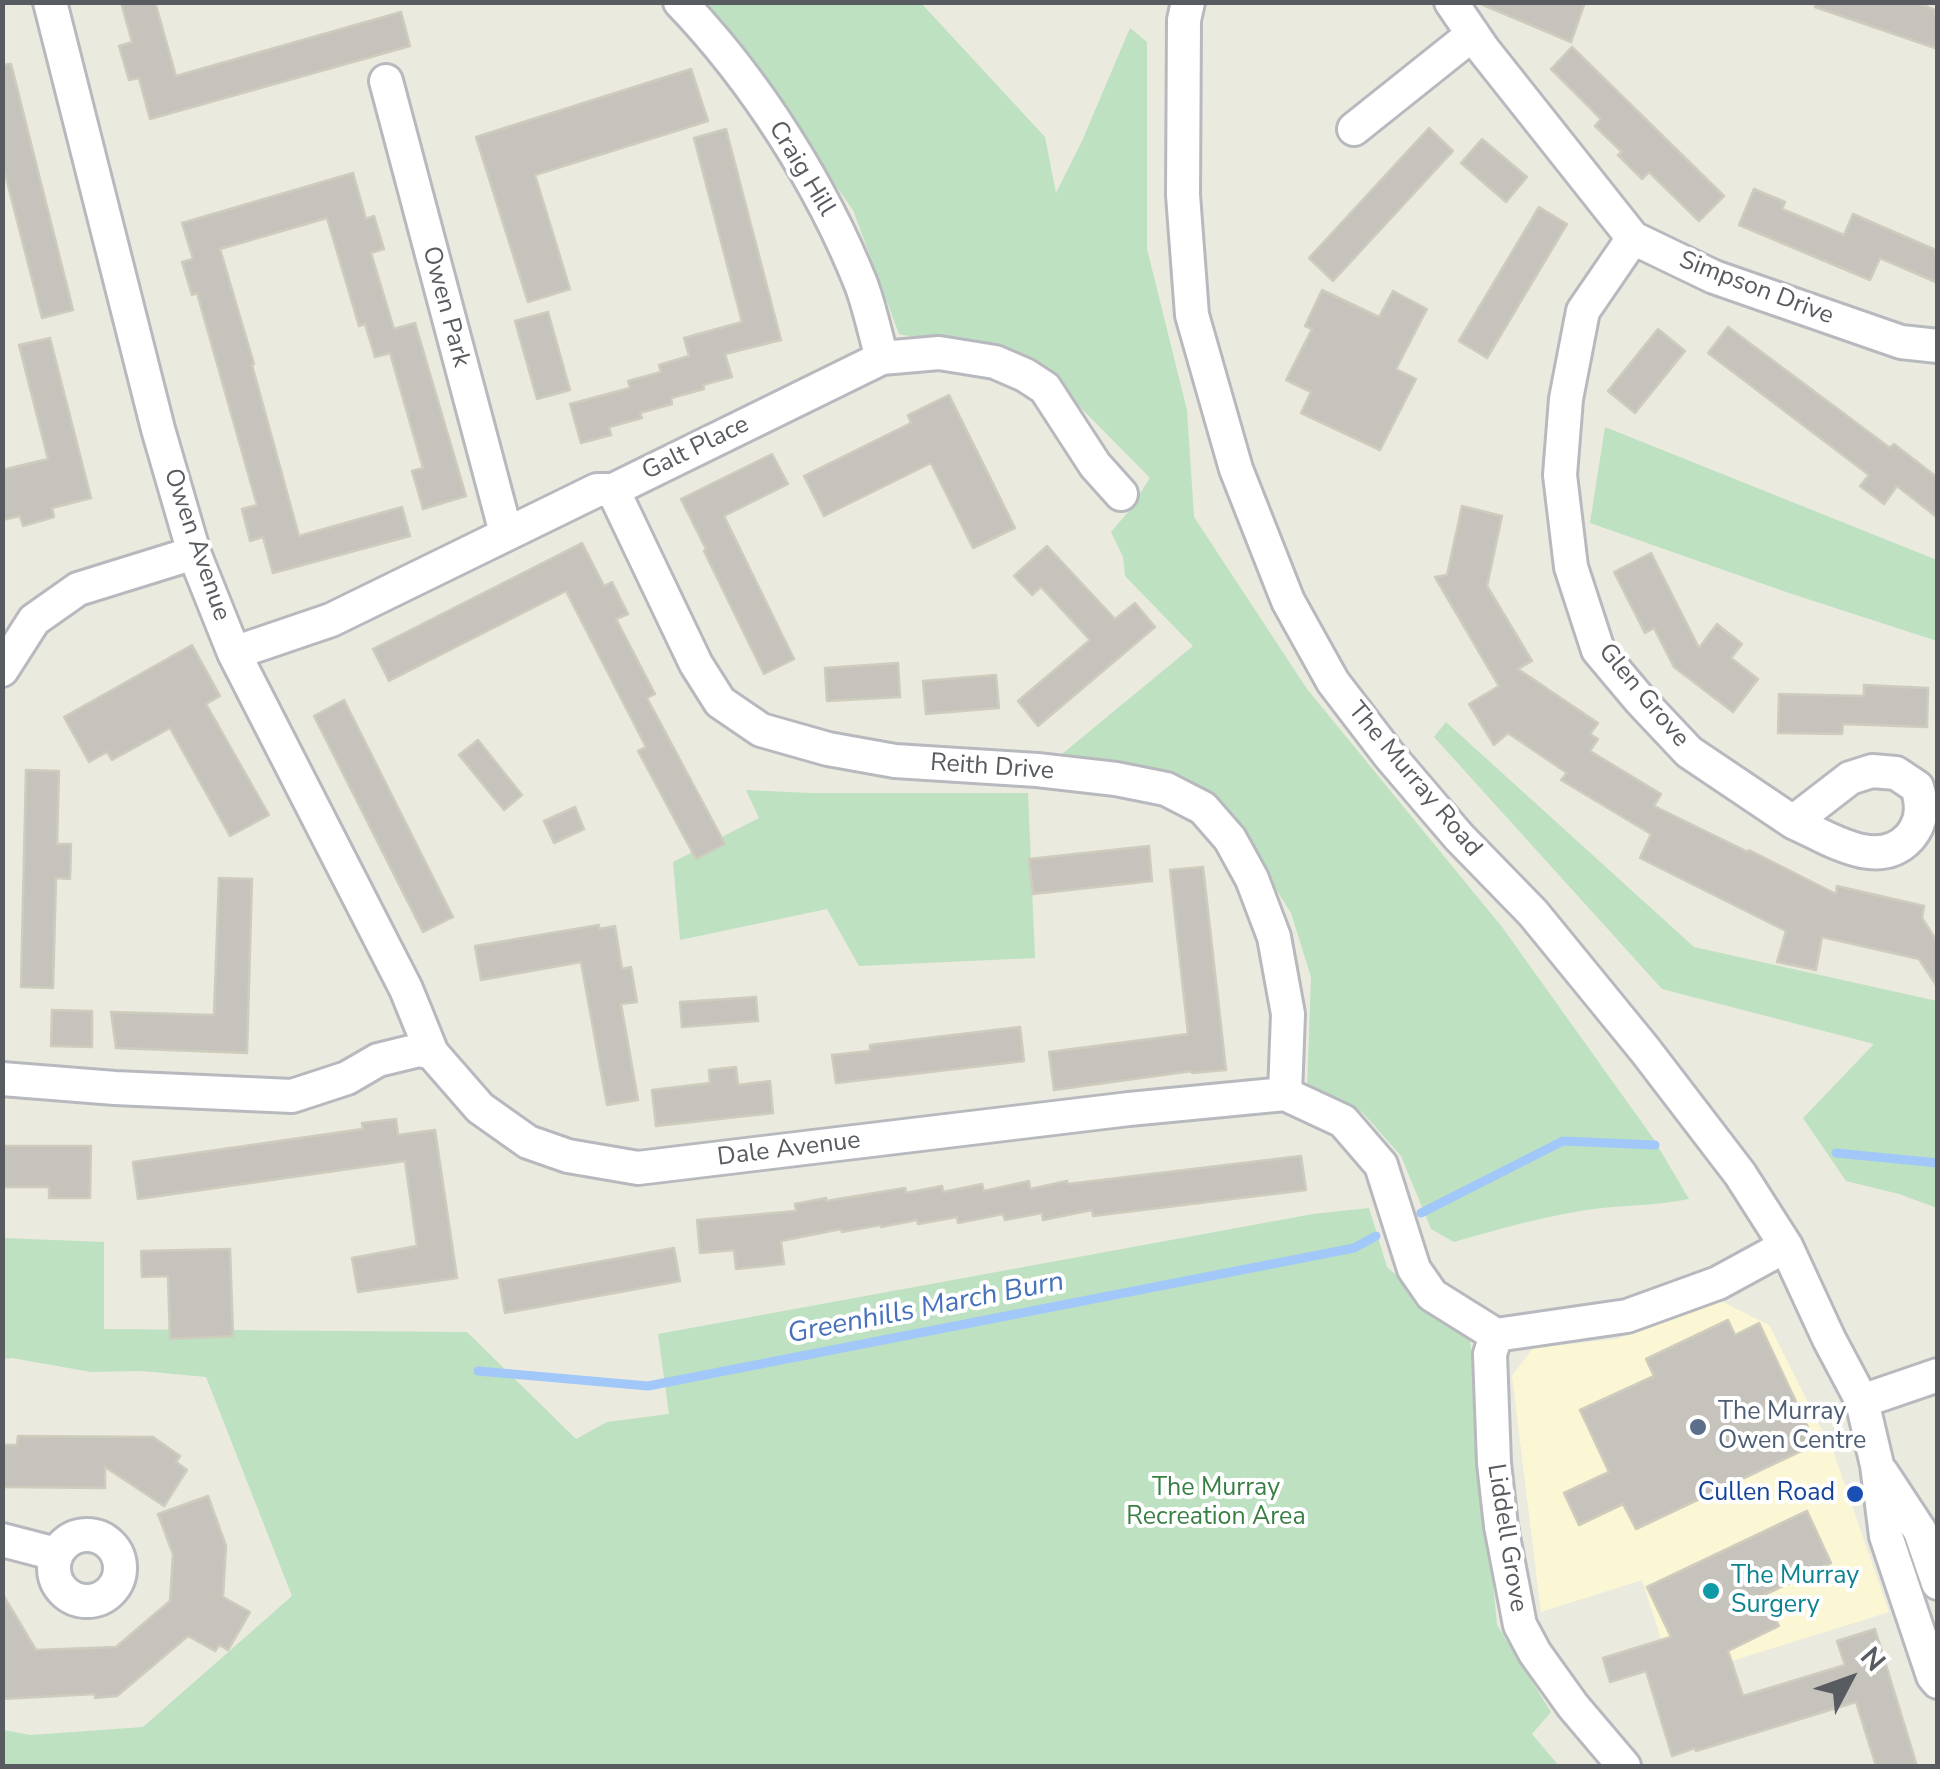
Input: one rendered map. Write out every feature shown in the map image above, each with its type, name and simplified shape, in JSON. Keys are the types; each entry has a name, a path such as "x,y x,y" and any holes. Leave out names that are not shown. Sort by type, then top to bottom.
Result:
{"street":[{"name":"Owen Avenue","path":"50,2 158,429 194,553 234,653 406,989 432,1053"},
{"name":"Craig Hill","path":"680,2 709,32 791,148 862,287 882,358"},
{"name":"The Murray Road","path":"1188,2 1184,20 1182,194 1192,315 1236,469 1288,601 1333,682 1389,755 1458,837 1533,913 1645,1050 1735,1167 1786,1246 1862,1402 1877,1465 1886,1536 1938,1682"},
{"name":"Simpson Drive","path":"1450,2 1633,238 1714,277 1901,342 1938,346"},
{"path":"1354,129 1472,34"},
{"name":"Owen Park","path":"386,80 506,534"},
{"name":"Glen Grove","path":"1633,238 1583,311 1566,399 1560,476 1571,567 1598,650 1640,700 1688,752 1793,822"},
{"name":"Galt Place","path":"234,653 331,620 596,490 613,490 882,358 940,353 996,362 1025,374 1045,388 1096,465 1121,494"},
{"name":"Reith Drive","path":"613,490 696,664 720,702 760,730 828,749 895,761 1116,778 1166,790 1203,808 1230,840 1252,879 1274,937 1288,1014 1285,1094"},
{"path":"2,670 34,620 78,589 194,553"},
{"path":"2,1080 292,1096 348,1078 378,1060 408,1051 432,1053"},
{"name":"Dale Avenue","path":"432,1053 480,1108 528,1142 568,1156 638,1168 1285,1094"},
{"path":"1285,1094 1343,1121 1380,1165 1414,1269 1432,1295 1496,1335 1627,1316 1718,1283 1786,1246"},
{"name":"Liddell Grove","path":"1496,1335 1490,1354 1494,1464 1500,1526 1520,1625 1535,1653 1574,1706 1624,1766"},
{"path":"1862,1402 1938,1375"},
{"name":"The Murray Road","path":"1877,1465 1920,1531 1938,1583"},
{"path":"2,1540 56,1554"}],"shaded area":[{"path":"1721,1301 1769,1325 1834,1454 1889,1612 1674,1679 1642,1580 1541,1612 1512,1376 1533,1348 1617,1339"}],"green space":[{"path":"706,3 921,3 1045,137 1056,193 1130,28 1147,42 1147,249 1187,410 1194,517 1307,689 1502,927 1653,1138 1689,1199 1564,1214 1454,1242 1431,1229 1401,1156 1362,1112 1307,1090 1311,977 1291,913 1238,829 1207,791 1062,754 1193,646 1125,576 1123,557 1111,532 1150,478 1080,407 1018,357 899,334 853,210"},
{"path":"1605,427 1937,560 1937,641 1590,523"},
{"path":"1446,722 1694,947 1937,1001 1937,1208 1846,1181 1803,1118 1874,1044 1662,989 1434,737"},
{"path":"746,790 1028,793 1035,958 859,966 827,909 680,940 673,862 759,818"},
{"name":"The Murray Recreation Area","path":"1369,1208 1387,1267 1470,1339 1497,1625 1551,1712 1532,1734 1559,1766 3,1766 3,1730 31,1735 143,1727 292,1596 206,1377 142,1371 91,1372 3,1359 3,1238 104,1242 104,1329 467,1332 576,1439 607,1422 669,1414 658,1334 1313,1214"}],"building":[{"path":"121,2 155,2 176,76 401,12 410,46 150,119 139,78 129,80 119,46 132,42"},
{"path":"1476,2 1585,2 1571,42"},
{"path":"1816,2 1915,2 1938,11 1938,49 1815,7"},
{"path":"1572,47 1724,196 1699,221 1649,172 1642,179 1618,155 1622,152 1595,126 1601,119 1551,69"},
{"path":"11,64 73,310 42,318 2,162 2,65"},
{"path":"691,69 708,121 535,175 570,289 528,302 476,137"},
{"path":"1429,128 1453,151 1333,281 1309,258"},
{"path":"726,129 781,340 725,354 732,377 671,398 672,404 609,427 611,435 581,443 570,404 630,388 628,381 661,372 659,365 689,356 684,338 742,322 694,138"},
{"path":"1482,139 1527,177 1506,202 1461,163"},
{"path":"353,173 366,219 374,216 384,249 371,253 394,329 415,323 466,496 423,509 412,471 423,468 390,353 375,357 365,324 359,326 327,218 220,249 299,536 402,507 410,536 273,573 263,537 250,541 242,509 257,505 197,293 192,295 182,262 193,259 182,223"},
{"path":"1754,189 1785,202 1782,209 1844,235 1853,214 1938,251 1938,283 1880,258 1870,280 1739,225"},
{"path":"1539,207 1567,224 1487,358 1459,341"},
{"path":"1322,290 1379,317 1393,291 1427,309 1396,369 1416,379 1380,450 1301,413 1311,392 1286,380 1312,329 1305,326"},
{"path":"548,312 570,390 537,399 515,321"},
{"path":"1728,327 1890,448 1894,444 1938,478 1938,518 1897,486 1884,504 1860,486 1869,475 1708,353"},
{"path":"1658,329 1685,351 1635,413 1608,391"},
{"path":"50,338 91,498 52,508 54,517 23,526 20,516 2,520 2,470 48,459 19,345"},
{"path":"949,395 1015,528 973,548 931,463 824,516 804,476 911,423 908,415"},
{"path":"772,454 788,484 724,516 794,659 764,674 681,499"},
{"path":"1462,506 1502,516 1487,586 1532,661 1518,669 1598,723 1590,734 1598,739 1590,751 1661,794 1654,806 1836,894 1837,886 1924,906 1922,918 1938,943 1938,988 1919,959 1822,937 1816,970 1777,962 1786,931 1640,858 1651,834 1561,780 1567,773 1508,733 1494,745 1469,704 1499,686 1435,577 1447,575"},
{"path":"582,543 604,586 612,582 628,614 616,619 655,694 647,698 725,844 696,859 638,751 646,747 566,591 389,681 373,649"},
{"path":"1047,546 1115,619 1135,603 1155,627 1038,726 1018,701 1090,640 1041,587 1032,595 1014,576"},
{"path":"1651,553 1699,648 1717,624 1742,644 1731,658 1758,679 1733,712 1674,667 1654,628 1645,633 1614,572"},
{"path":"192,645 220,696 206,704 269,815 230,836 170,728 112,760 107,752 89,762 64,717"},
{"path":"898,663 900,697 827,701 825,668"},
{"path":"996,675 999,708 926,714 923,681"},
{"path":"1864,685 1928,688 1927,727 1843,724 1842,734 1778,733 1779,694 1864,696"},
{"path":"344,700 453,917 423,932 314,716"},
{"path":"478,740 522,795 504,810 459,755"},
{"path":"26,770 59,771 57,844 71,844 70,879 56,878 53,988 21,987"},
{"path":"575,807 584,829 554,843 544,821"},
{"path":"1149,846 1152,881 1033,894 1029,859"},
{"path":"1203,867 1226,1070 1054,1090 1049,1052 1188,1034 1170,870"},
{"path":"219,878 252,879 247,1053 116,1048 111,1012 214,1015"},
{"path":"599,925 599,929 615,926 622,969 631,967 637,1002 621,1004 638,1100 607,1105 581,962 481,980 475,946"},
{"path":"756,997 758,1021 682,1027 680,1002"},
{"path":"52,1010 92,1011 92,1047 51,1046"},
{"path":"1020,1027 1024,1061 836,1083 832,1055 870,1051 870,1045"},
{"path":"736,1067 738,1085 770,1081 773,1113 656,1126 652,1090 710,1083 709,1070"},
{"path":"396,1119 398,1135 435,1130 457,1278 358,1292 352,1258 417,1246 405,1161 138,1199 133,1162 363,1129 362,1123"},
{"path":"2,1146 91,1146 90,1198 49,1198 49,1187 2,1187"},
{"path":"1301,1156 1306,1190 1093,1216 1092,1210 1043,1220 1042,1213 1005,1220 1003,1214 958,1223 957,1217 842,1232 841,1229 781,1241 784,1264 736,1269 734,1250 700,1253 697,1220 796,1211 795,1204 826,1198 905,1188 906,1193 942,1186 943,1192 982,1184 984,1191 1029,1181 1030,1189 1067,1181 1068,1184"},
{"path":"674,1248 680,1281 505,1313 499,1280"},
{"path":"230,1249 233,1336 170,1339 168,1276 142,1277 141,1251"},
{"name":"The Murray Owen Centre","path":"1728,1320 1735,1335 1759,1323 1816,1444 1636,1529 1623,1504 1579,1525 1564,1493 1609,1472 1580,1410 1654,1376 1646,1359"},
{"path":"18,1436 153,1437 180,1456 176,1462 187,1470 164,1506 105,1467 105,1488 3,1487 4,1445 17,1445"},
{"path":"208,1496 226,1546 223,1597 250,1612 228,1650 219,1645 215,1651 188,1636 117,1696 2,1699 2,1593 36,1650 116,1647 170,1601 173,1554 158,1514"},
{"path":"1807,1511 1831,1563 1764,1595 1779,1626 1728,1651 1743,1696 1845,1665 1837,1641 1875,1629 1917,1766 1876,1766 1856,1702 1672,1756 1646,1671 1610,1682 1603,1658 1671,1637 1647,1587"}],"waterway":[{"name":"Greenhills March Burn","path":"1421,1213 1563,1141 1655,1145"},
{"name":"Greenhills March Burn","path":"1836,1153 1938,1163"},
{"name":"Greenhills March Burn","path":"478,1371 648,1386 1354,1248 1376,1236"}],"place":[{"name":"The Murray Owen Centre","path":"1698,1427"},
{"name":"Cullen Road","path":"1855,1494"},
{"name":"The Murray Surgery","path":"1711,1591"}]}
